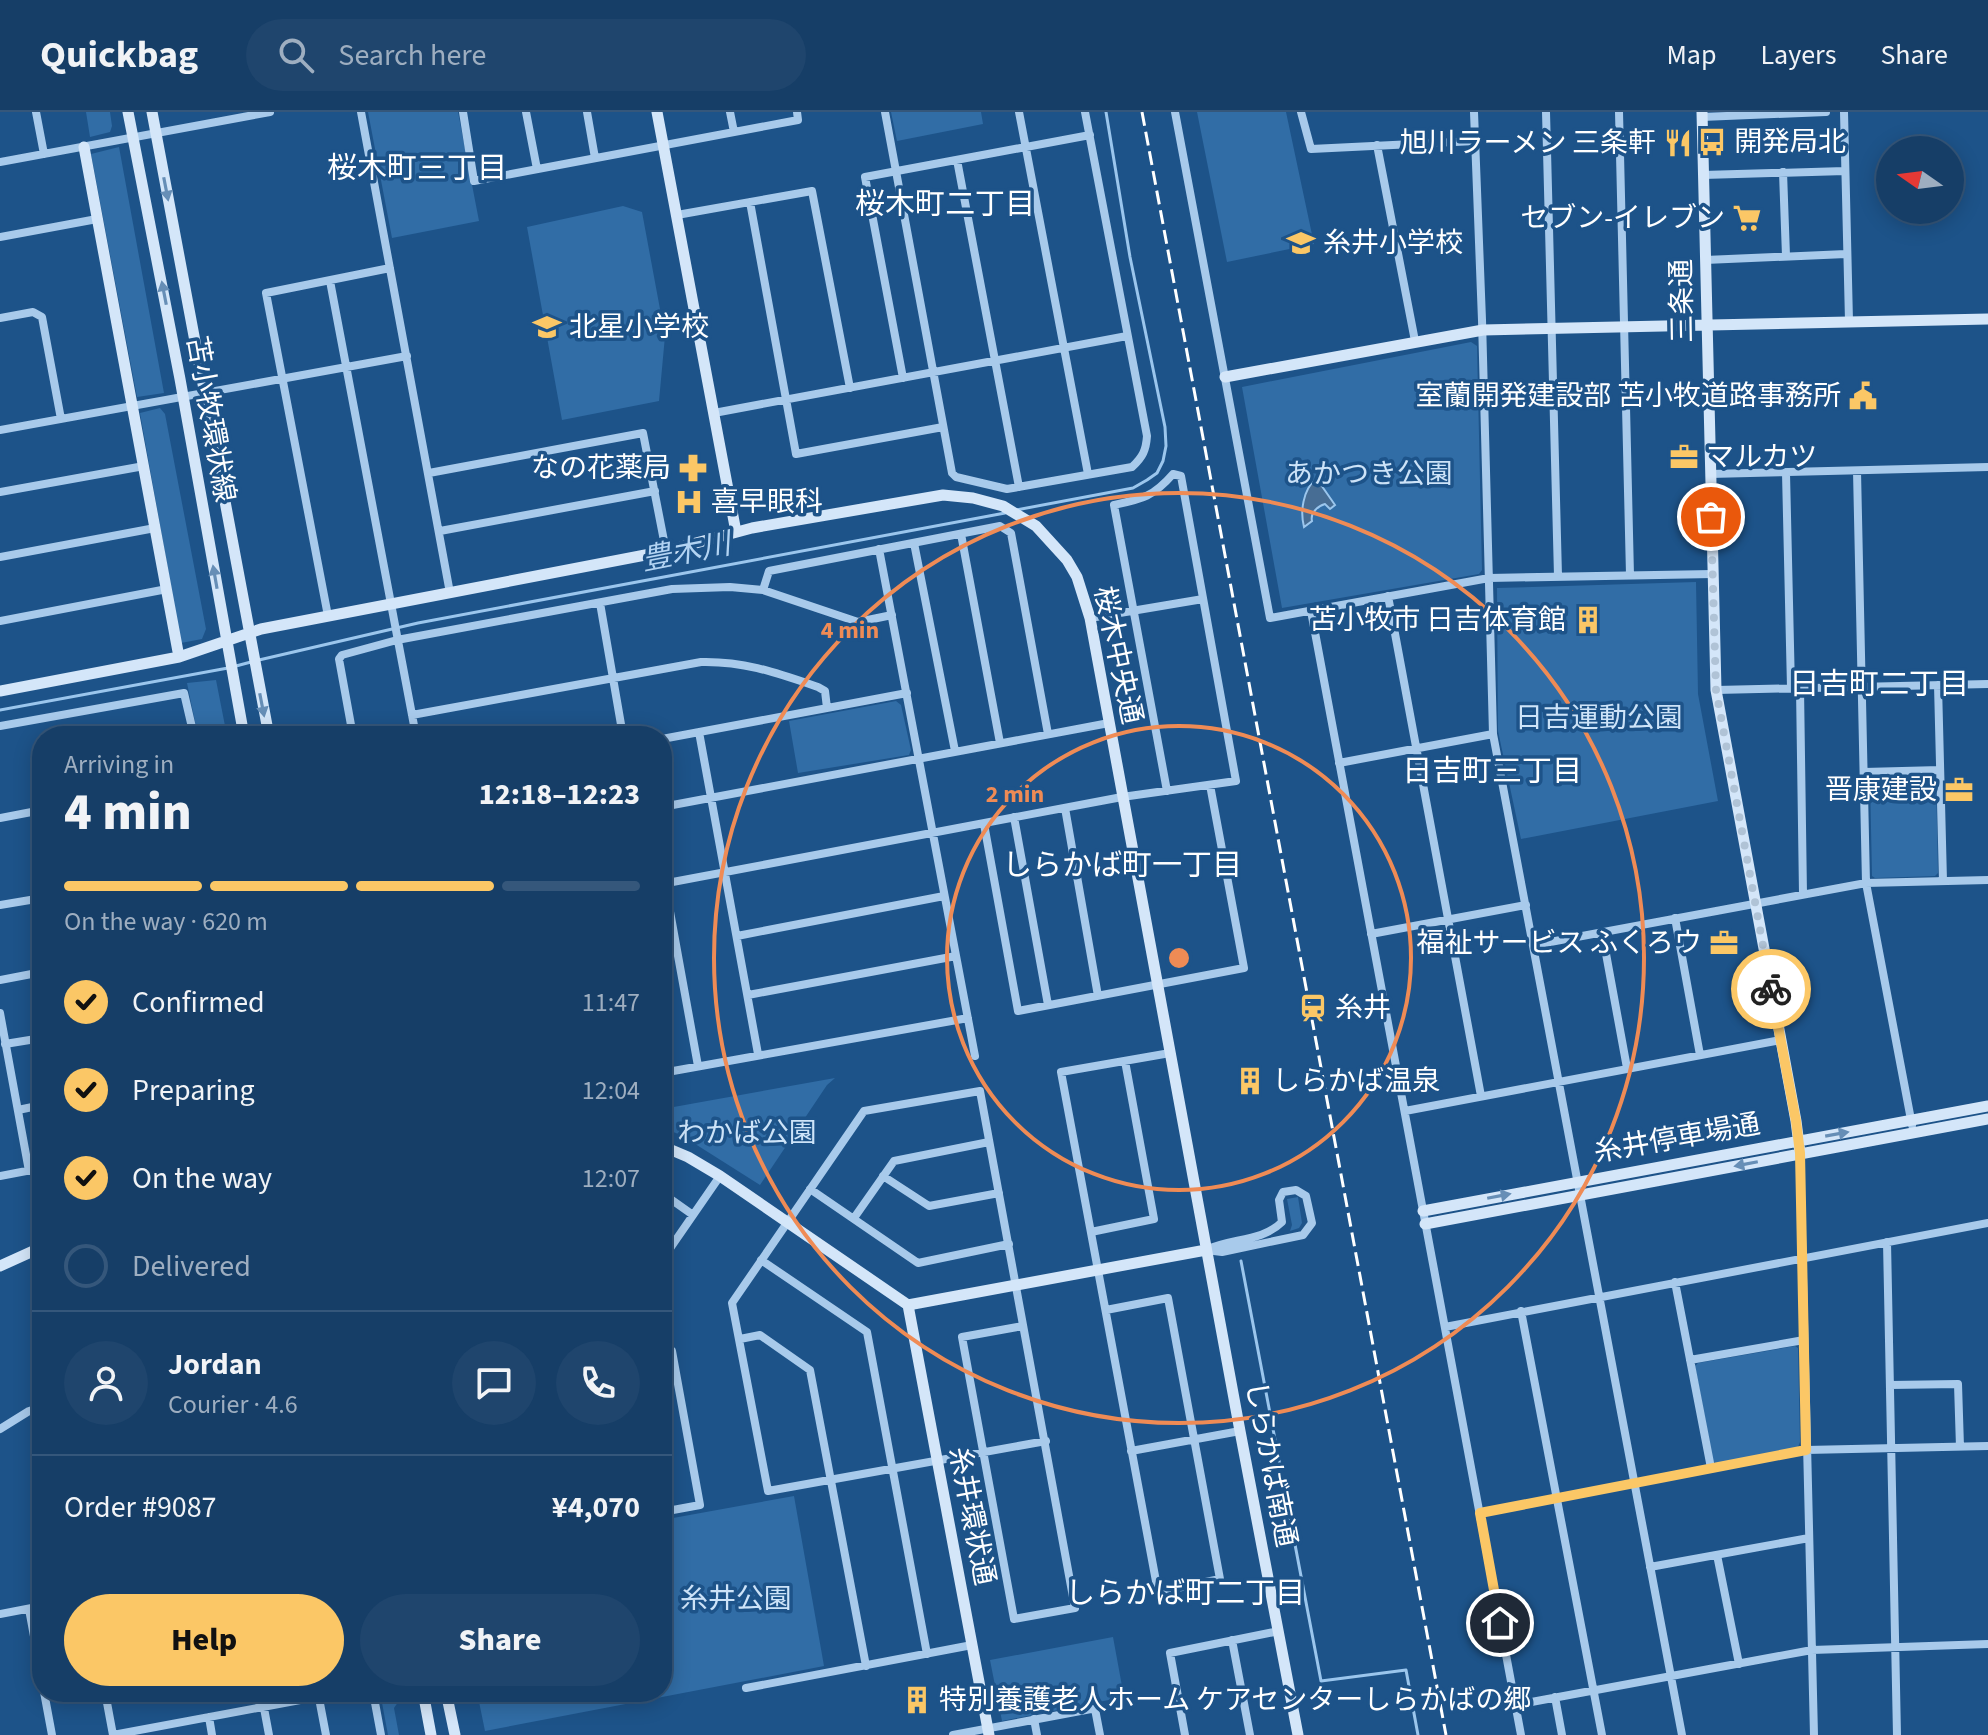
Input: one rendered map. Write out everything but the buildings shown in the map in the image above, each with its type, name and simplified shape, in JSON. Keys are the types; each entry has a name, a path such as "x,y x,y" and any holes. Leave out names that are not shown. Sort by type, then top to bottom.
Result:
{"street":[{"path":"36,112 44,154"},
{"name":"苫小牧環状線","path":"128,112 242,726"},
{"name":"苫小牧環状線","path":"152,112 267,726"},
{"path":"0,162 232,116 270,112"},
{"path":"361,112 450,593"},
{"path":"463,112 474,181 798,120 797,112"},
{"path":"526,112 537,169"},
{"path":"587,112 595,158"},
{"path":"657,112 736,532"},
{"path":"730,112 734,132"},
{"path":"885,112 952,473 956,477 1007,489 1132,467 1142,458 1146,447 1147,436 1085,112"},
{"path":"1019,112 1088,474"},
{"path":"1175,112 1270,618 1489,578 1713,574"},
{"path":"1301,112 1311,149 1475,141"},
{"path":"1474,112 1493,734 1682,1735"},
{"path":"1546,112 1558,576"},
{"path":"1619,112 1630,575"},
{"path":"1702,114 1826,112"},
{"path":"1844,112 1849,321"},
{"name":"三条通","path":"1702,114 1716,690 1800,1153"},
{"path":"903,378 865,177 1090,135"},
{"path":"1377,145 1415,341"},
{"path":"84,147 179,657"},
{"path":"957,160 1019,487"},
{"path":"1703,175 1845,171"},
{"path":"1783,172 1786,256"},
{"path":"677,215 812,191 850,388"},
{"path":"750,202 796,454 943,427"},
{"path":"0,237 97,219"},
{"path":"1705,260 1846,254"},
{"path":"328,616 266,293 390,268"},
{"path":"330,281 414,726"},
{"path":"0,318 33,312 42,317 61,419"},
{"path":"1225,377 1483,330 1988,319"},
{"path":"714,413 1127,336"},
{"path":"0,430 407,356"},
{"path":"429,473 643,433 666,551"},
{"path":"0,492 144,466"},
{"path":"1710,474 1988,467"},
{"path":"1857,471 1866,883 1913,1133"},
{"path":"1786,473 1803,894"},
{"path":"672,882 1122,797 1167,791 1210,785 1236,781 1181,476 1173,474 1158,491 1145,498 1114,505 1167,791"},
{"path":"440,531 655,491"},
{"name":"桜木中央通","path":"0,691 179,657 249,633 328,616 666,551 736,532 924,496 973,498 1003,506 1036,526 1067,560 1077,577 1090,618 1206,1250"},
{"path":"763,590 769,571 1000,526 1011,533 1048,734"},
{"path":"0,557 155,528"},
{"path":"961,534 1000,743"},
{"path":"914,543 955,751"},
{"path":"879,549 975,1056"},
{"path":"351,726 339,659 342,655 396,638 672,589 730,587 763,590 858,622 892,615"},
{"path":"0,621 167,589"},
{"path":"1388,596 1481,1096"},
{"path":"1090,618 1203,599"},
{"path":"600,603 621,726"},
{"path":"1311,611 1521,1735"},
{"path":"412,715 701,662 750,664 818,687 825,691 827,708"},
{"path":"1716,690 1988,684"},
{"path":"1938,685 1943,881"},
{"path":"0,726 184,693 192,726"},
{"path":"672,737 907,693"},
{"path":"672,805 1109,723"},
{"path":"699,732 758,1054"},
{"path":"1339,763 1493,734"},
{"path":"1864,772 1940,770"},
{"path":"984,824 1018,1011 1244,968 1210,785"},
{"path":"1065,808 1098,996"},
{"path":"0,818 32,812"},
{"path":"1014,817 1048,1005"},
{"path":"1534,945 1866,883 1988,880"},
{"path":"737,936 944,896"},
{"path":"0,905 32,900"},
{"path":"1371,934 1526,905"},
{"path":"1675,918 1700,1055"},
{"path":"672,931 698,1066"},
{"path":"1602,932 1627,1068"},
{"path":"748,995 956,956"},
{"path":"0,980 32,974"},
{"path":"0,1013 29,1171"},
{"path":"672,1071 968,1018"},
{"path":"5,1044 32,1040"},
{"path":"1405,1111 1781,1040"},
{"path":"1106,1310 1168,1298 1220,1579 1158,1592 1061,1072 1170,1053"},
{"path":"1091,1232 1154,1219 1125,1061"},
{"path":"1023,1326 962,1337 983,1452 1014,1619 1075,1608 1046,1441 980,1091 864,1111 732,1303 768,1491 937,1460 983,1452 1046,1441"},
{"name":"糸井停車場通","path":"1423,1211 1988,1106"},
{"path":"18,1110 32,1107"},
{"name":"糸井停車場通","path":"1425,1224 1988,1119"},
{"path":"854,1218 894,1161 989,1142"},
{"path":"672,1150 720,1176 908,1305 1206,1250 1220,1243 1271,1233 1282,1222 1279,1200 1283,1192 1296,1190 1306,1196 1312,1223 1303,1235 1222,1252 1206,1250"},
{"path":"1800,1153 1814,1735"},
{"path":"0,1176 32,1170"},
{"path":"672,1245 720,1176"},
{"path":"883,1176 929,1206 999,1193"},
{"path":"810,1189 918,1263 1009,1244"},
{"path":"672,1200 693,1215"},
{"path":"1445,1327 1988,1223"},
{"path":"1887,1242 1897,1735"},
{"name":"しらかば南通","path":"1206,1250 1298,1735"},
{"path":"0,1266 32,1252"},
{"path":"761,1260 867,1332 927,1654"},
{"path":"1675,1282 1711,1468"},
{"name":"糸井環状通","path":"908,1305 988,1732"},
{"path":"1521,1311 1602,1735"},
{"path":"740,1339 760,1335 810,1370 866,1666"},
{"path":"1690,1360 1804,1340"},
{"path":"672,1351 700,1505 672,1510"},
{"path":"1890,1385 1958,1384 1960,1447"},
{"path":"0,1429 32,1410"},
{"path":"1131,1451 1240,1431"},
{"path":"1480,1513 1806,1450 1988,1446"},
{"path":"1650,1567 1809,1538"},
{"path":"1717,1555 1739,1664"},
{"path":"0,1614 32,1608"},
{"path":"29,1609 32,1625"},
{"path":"1185,1735 1170,1653 1279,1631"},
{"path":"1232,1640 1250,1735"},
{"path":"1515,1705 1812,1650 1988,1644"},
{"path":"746,1688 972,1645"},
{"path":"1555,1697 1562,1735"},
{"path":"46,1702 52,1735"},
{"path":"107,1702 113,1735 156,1731 285,1702"},
{"path":"263,1702 269,1735"},
{"path":"320,1702 326,1735"},
{"path":"375,1702 381,1735"},
{"path":"425,1702 431,1735"},
{"path":"448,1702 455,1735"},
{"path":"953,1735 988,1732 1034,1719 1095,1709 1100,1735"},
{"path":"209,1717 212,1735"},
{"path":"1034,1719 1037,1735"}],"green space":[{"path":"86,112 110,112 110,132 90,137"},
{"path":"368,112 458,112 479,221 392,238"},
{"path":"891,112 981,112 983,124 897,141"},
{"path":"1197,112 1286,112 1314,244 1227,262"},
{"path":"119,147 164,393 137,397 91,154"},
{"path":"623,206 642,212 665,336 659,401 562,420 527,227"},
{"name":"あかつき公園","path":"1471,342 1477,346 1482,570 1479,574 1282,608 1242,387"},
{"path":"160,408 165,414 206,629 202,639 181,643 140,413"},
{"name":"日吉運動公園","path":"1696,582 1698,694 1718,801 1521,839 1498,731 1497,588"},
{"path":"216,680 225,726 196,726 187,683"},
{"path":"896,701 901,705 911,750 909,755 798,773 789,721"},
{"path":"1932,776 1936,779 1938,873 1935,876 1875,878 1872,876 1870,780"},
{"name":"わかば公園","path":"835,1078 827,1085 760,1185 672,1132 672,1107"},
{"path":"1298,1197 1302,1223 1299,1228 1290,1231 1292,1225 1287,1199"},
{"path":"1795,1346 1798,1348 1798,1447 1716,1464 1695,1366"},
{"name":"糸井公園","path":"794,1496 824,1666 672,1695 672,1518"},
{"path":"1113,1637 1124,1697 1002,1721 990,1660"},
{"path":"382,1702 398,1702 394,1708 399,1735 388,1735"},
{"name":"糸井公園","path":"479,1702 636,1702 485,1731"}],"shaded area":[{"path":"1315,480 1335,505 1330,509 1325,504 1320,506 1313,513 1312,521 1304,527 1304,502"}],"waterway":[{"name":"豊木川","path":"1016,510 1133,488 1157,473 1163,461 1165,427 1130,257 1106,112"},
{"name":"豊木川","path":"259,660 418,623 1005,513"},
{"name":"豊木川","path":"236,666 251,662"},
{"name":"豊木川","path":"0,710 228,668"},
{"path":"1241,1261 1321,1681 1406,1670 1418,1735"}],"railway":[{"path":"1142,112 1446,1735"}],"way so far":[{"path":"1711,517 1716,690 1771,989"}],"place":[{"name":"開発局北","path":"1712,142"},
{"name":"旭川ラーメン 三条軒","path":"1678,143"},
{"name":"セブン-イレブン","path":"1747,218"},
{"name":"糸井小学校","path":"1301,243"},
{"name":"北星小学校","path":"547,327"},
{"name":"室蘭開発建設部 苫小牧道路事務所","path":"1863,396"},
{"name":"マルカツ","path":"1684,457"},
{"name":"なの花薬局","path":"693,468"},
{"name":"喜早眼科","path":"689,502"},
{"name":"苫小牧市 日吉体育館","path":"1588,620"},
{"name":"晋康建設","path":"1959,790"},
{"name":"福祉サービス ふくろウ","path":"1724,943"},
{"name":"糸井","path":"1313,1008"},
{"name":"しらかば温泉","path":"1250,1081"},
{"name":"特別養護老人ホーム ケアセンターしらかばの郷","path":"917,1700"}],"district":[{"name":"桜木町三丁目","path":"417,168"},
{"name":"桜木町二丁目","path":"945,204"},
{"name":"日吉町二丁目","path":"1879,684"},
{"name":"日吉町三丁目","path":"1492,771"},
{"name":"しらかば町一丁目","path":"1122,865"},
{"name":"しらかば町二丁目","path":"1185,1593"}],"route":[{"path":"1500,1623 1480,1513 1806,1450 1800,1153 1771,989"}]}
